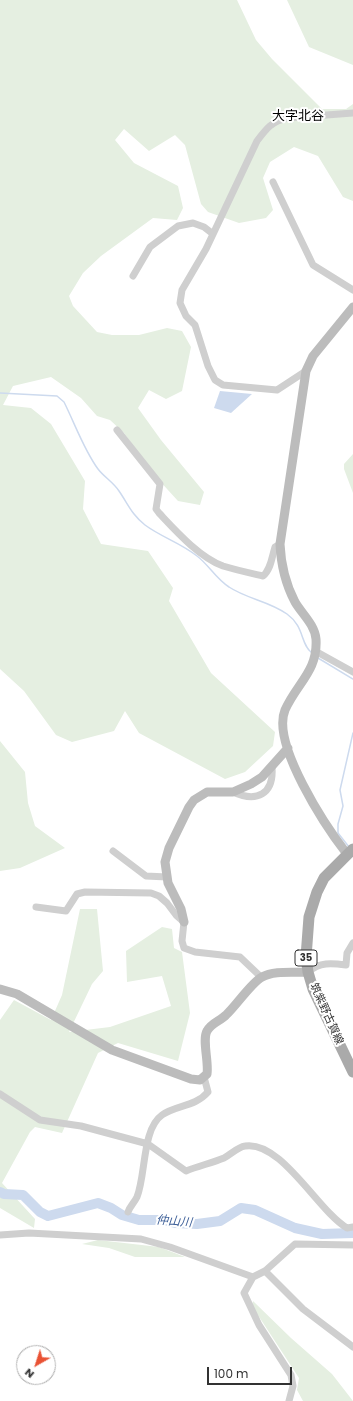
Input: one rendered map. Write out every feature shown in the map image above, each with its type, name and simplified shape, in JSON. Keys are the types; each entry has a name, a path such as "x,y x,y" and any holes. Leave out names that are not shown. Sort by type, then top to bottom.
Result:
{"main road":[{"name":"筑紫野古賀線","path":"350,851 324,878 317,892 309,917 306,958 313,989 353,1072"}],"street":[{"path":"306,371 277,390 224,384 215,380 211,375 195,325 186,316 180,303 182,290 213,234 257,141 267,128 276,120 287,118 353,113"},
{"path":"273,182 313,265 353,290"},
{"path":"133,276 150,247 178,226 193,223 204,227 213,234"},
{"path":"350,851 331,834 306,793 288,748 283,725 285,711 293,696 312,669 317,652 316,636 296,603 285,580 281,567 280,544 306,371 313,356 353,307"},
{"path":"117,430 160,484 156,509 158,513 189,544 200,552 222,565 263,576 270,564 275,547 280,544"},
{"path":"317,652 353,672"},
{"path":"233,792 262,777 288,748"},
{"path":"261,977 240,957 195,952 184,948 182,940 184,922 181,909 167,877 166,856 189,807 194,800 207,792 233,792 251,798 258,797 266,790 272,776 272,767"},
{"path":"112,851 146,876 155,878 167,877"},
{"path":"36,907 66,911 76,894 85,892 151,893 159,896 168,903 176,915 184,922"},
{"path":"0,989 18,994 112,1050 190,1078 200,1080 207,1074 208,1067 206,1032 211,1026 225,1016 261,977 270,974 308,972 317,965 330,962 346,965 346,953 353,943"},
{"path":"128,1212 140,1187 150,1130 161,1116 201,1100 208,1092 204,1077"},
{"path":"0,1094 40,1120 81,1126 148,1144 186,1171 224,1158 245,1146 258,1146 288,1165 320,1204 341,1225 347,1228 353,1227"},
{"path":"0,1235 29,1233 141,1239 170,1247 253,1277"},
{"path":"289,1401 293,1386 291,1375 259,1325 245,1298 244,1293 253,1277 265,1271 295,1244 353,1245"},
{"path":"265,1271 304,1309 353,1348"}],"green space":[{"path":"0,0 237,0 256,40 272,59 322,109 346,109 353,104 353,201 343,197 318,156 294,147 270,162 263,178 273,210 266,218 239,223 208,212 201,204 185,145 175,135 149,151 124,129 115,140 134,163 178,186 183,208 177,220 153,218 101,256 83,273 69,296 73,306 97,332 112,335 139,335 167,328 182,331 191,347 182,391 166,399 149,390 138,408 161,440 204,492 200,505 178,501 157,478 124,433 110,420 97,416 81,398 51,377 13,386 3,405 31,408 51,424 85,481 83,509 101,544 148,551 173,588 169,601 211,673 275,732 273,746 245,772 225,779 139,733 125,711 114,731 72,742 56,735 24,691 0,669"},
{"path":"287,0 353,0 353,65 309,47"},
{"path":"353,454 353,493 344,469 344,464"},
{"path":"0,741 25,772 28,803 35,826 65,848 20,868 0,871"},
{"path":"80,909 97,909 103,971 92,984 69,1032 110,1027 171,1006 162,976 127,982 126,951 162,927 172,929 174,948 182,952 190,1013 178,1061 118,1043 98,1053 62,1133 35,1127 30,1132 2,1183 35,1219 34,1228 0,1208 0,1020 14,1000 51,1020 62,995"},
{"path":"98,1240 159,1247 185,1257 135,1257 109,1248 82,1244"},
{"path":"253,1301 291,1338 332,1374 353,1401 303,1401 297,1390 299,1378 252,1306"}],"water":[{"path":"220,391 252,394 231,413 214,408"}],"waterway":[{"path":"0,393 57,396 64,402 93,462 100,472 117,488 133,513 145,525 197,556 224,584 236,591 273,606 287,614 297,624 308,649 312,653"},
{"path":"318,658 353,679"},
{"path":"349,847 338,833 338,824 343,806 340,790 353,733"},
{"name":"仲山川","path":"0,1192 4,1194 23,1195 40,1212 48,1216 98,1203 111,1208 122,1215 139,1220 164,1220 175,1223 197,1224 220,1221 241,1208 255,1210 295,1228 322,1234 353,1233"}],"district":[{"name":"大字北谷","path":"298,117"}]}
